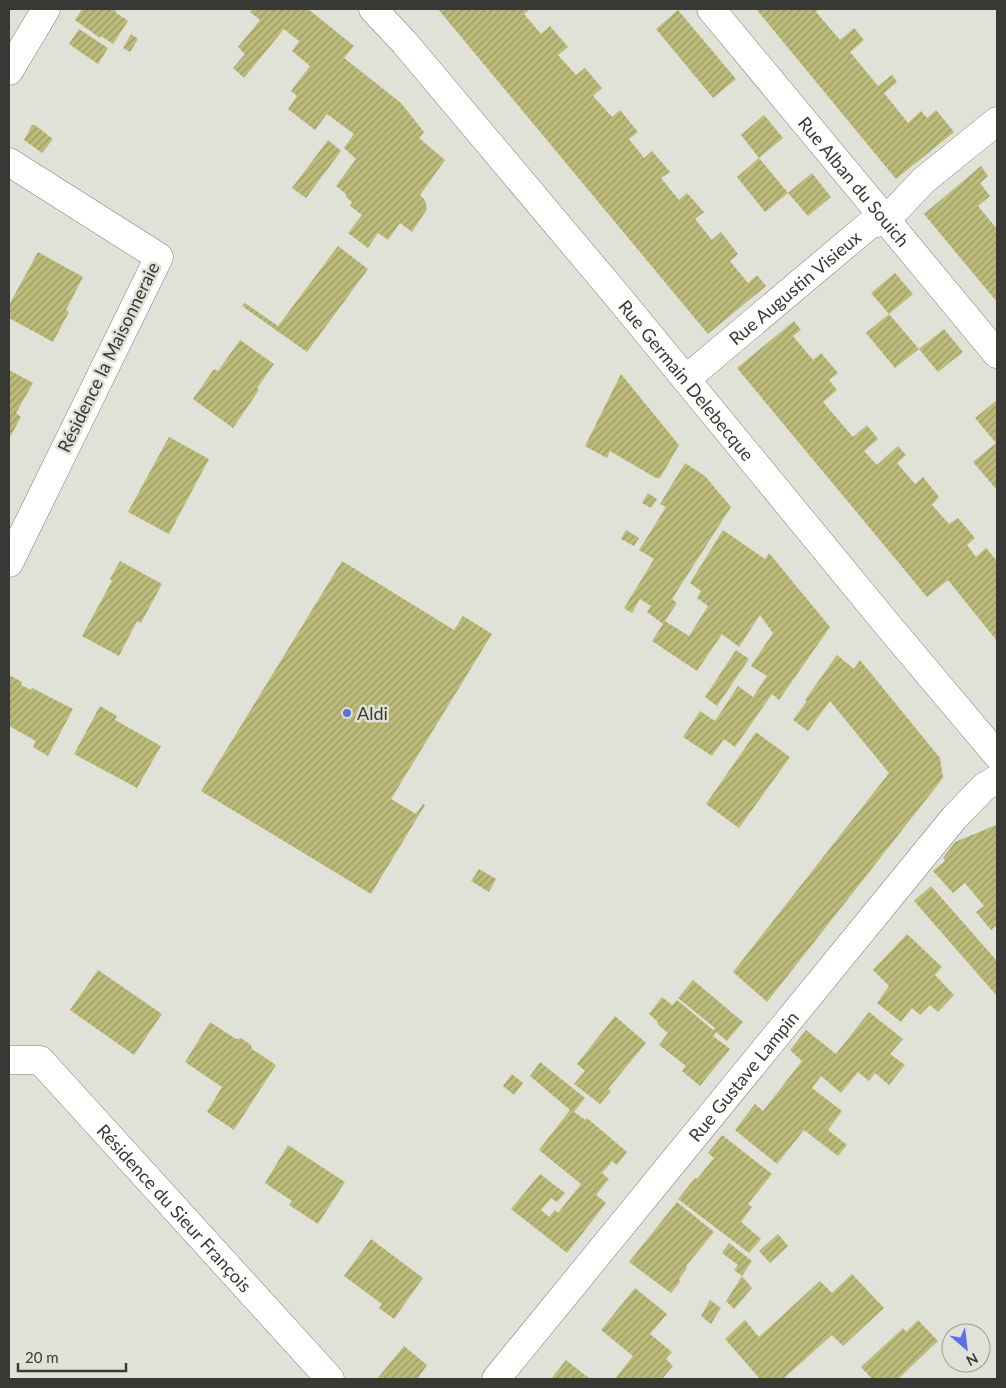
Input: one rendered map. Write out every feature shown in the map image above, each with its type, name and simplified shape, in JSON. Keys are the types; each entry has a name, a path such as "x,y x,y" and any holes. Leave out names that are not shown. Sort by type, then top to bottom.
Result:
{"street":[{"path":"9,71 46,9"},
{"name":"Rue Germain Delebecque","path":"373,9 411,49 997,755"},
{"name":"Rue Alban du Souich","path":"711,9 997,354"},
{"name":"Rue Augustin Visieux","path":"686,379 869,225 886,220 924,180 997,121"},
{"name":"Résidence la Maisonneraie","path":"9,162 159,257 9,563"},
{"name":"Rue Gustave Lampin","path":"496,1379 954,818 984,786 997,779"},
{"name":"Résidence du Sieur François","path":"9,1060 40,1060 330,1379"}],"building":[{"path":"82,9 117,9 115,12 128,21 113,44 101,36 100,38 75,20"},
{"path":"254,9 308,9 354,46 344,58 401,103 424,132 419,138 445,160 420,195 425,200 427,209 412,232 400,223 388,240 378,233 368,248 348,233 362,215 350,206 352,202 336,186 356,159 344,148 354,134 327,114 315,130 288,109 297,96 291,91 310,66 292,51 299,41 284,29 244,78 233,68 245,54 238,47 260,20 250,12"},
{"path":"438,9 530,9 524,14 541,34 550,26 568,47 558,55 576,75 585,68 602,88 593,96 612,117 620,110 638,132 629,139 644,158 652,151 670,172 661,178 679,200 687,193 704,212 695,219 712,240 721,232 738,254 730,261 748,283 757,275 766,286 708,334"},
{"path":"756,9 819,9 816,12 840,40 854,28 864,40 850,52 878,86 892,75 897,82 884,93 908,123 921,111 927,118 936,110 954,132 896,179"},
{"path":"678,10 736,79 713,98 656,29"},
{"path":"79,29 108,48 98,64 69,44"},
{"path":"131,34 138,39 130,52 123,48"},
{"path":"764,115 783,138 759,158 741,135"},
{"path":"32,125 35,125 53,139 42,153 24,140"},
{"path":"328,140 341,151 306,198 292,188"},
{"path":"759,158 788,193 765,212 737,177"},
{"path":"981,166 988,176 980,183 990,196 978,206 997,229 997,302 924,214"},
{"path":"812,173 831,197 808,216 788,193"},
{"path":"338,246 368,269 307,352 242,306 245,303 278,326"},
{"path":"38,252 83,277 66,310 69,312 53,342 9,318 9,305"},
{"path":"895,273 913,294 889,314 871,293"},
{"path":"889,314 919,349 895,368 866,333"},
{"path":"794,321 801,330 793,336 813,360 821,353 838,373 829,380 837,390 823,402 853,437 867,425 878,439 864,451 877,465 898,446 906,455 897,463 915,484 923,477 939,497 932,505 949,524 958,518 975,538 967,545 976,557 986,548 997,561 997,641 948,580 927,597 737,368"},
{"path":"944,329 963,352 938,372 919,349"},
{"path":"240,340 274,364 233,428 193,399 214,369 218,371"},
{"path":"9,370 33,383 16,413 21,417 9,439"},
{"path":"621,374 679,445 660,478 656,478 610,451 607,458 585,446"},
{"path":"997,400 997,442 996,443 975,418"},
{"path":"169,437 209,459 169,534 128,512"},
{"path":"997,444 997,490 973,462"},
{"path":"685,463 705,476 731,507 672,599 677,603 665,621 689,636 708,606 697,598 701,591 690,583 723,530 765,559 769,553 830,627 779,700 772,694 735,747 724,739 712,756 683,737 700,711 715,721 738,686 753,697 767,676 751,666 773,633 760,615 739,647 722,634 697,671 652,641 663,624 647,612 651,606 640,599 632,613 624,608 654,559 639,550 666,507 660,504"},
{"path":"648,493 657,499 651,508 642,503"},
{"path":"626,530 639,538 634,546 621,539"},
{"path":"120,561 162,584 141,623 137,621 119,656 82,636 112,581 110,579"},
{"name":"Aldi","path":"342,561 454,630 463,616 492,634 391,799 416,814 423,804 425,805 371,894 201,791"},
{"path":"736,650 749,659 717,706 705,697"},
{"path":"837,655 854,669 860,660 940,758 943,778 767,1002 733,972 889,773 830,701 808,731 793,720"},
{"path":"9,675 22,682 21,685 31,690 32,688 73,709 48,756 33,747 36,741 9,726"},
{"path":"100,706 117,716 115,720 161,746 137,788 74,754"},
{"path":"756,732 790,757 739,828 706,804"},
{"path":"996,825 997,925 991,930 976,912 984,906 965,883 953,893 933,871 945,861 943,858 955,842"},
{"path":"479,869 496,879 489,892 471,881"},
{"path":"931,886 997,961 997,996 914,901"},
{"path":"907,934 942,967 935,975 954,995 938,1012 930,1005 920,1015 912,1008 901,1022 877,1003 889,986 873,970"},
{"path":"98,970 162,1014 134,1055 70,1010"},
{"path":"693,980 743,1022 727,1041 716,1032 713,1036 730,1049 700,1086 682,1071 686,1066 659,1045 668,1033 649,1014 662,997 672,1005 677,1000 713,1030 715,1028 678,998"},
{"path":"869,1012 903,1039 890,1054 905,1065 889,1085 875,1073 869,1081 858,1072 841,1093 821,1076 812,1088 842,1111 828,1130 847,1145 838,1156 804,1130 777,1164 735,1130 755,1104 763,1111 802,1061 790,1050 806,1030 836,1054"},
{"path":"615,1016 646,1043 608,1089 611,1091 600,1104 574,1084 585,1071 577,1064"},
{"path":"210,1022 236,1039 241,1038 251,1045 252,1049 276,1065 234,1130 207,1112 222,1087 185,1062"},
{"path":"540,1062 585,1098 574,1112 585,1120 587,1118 627,1152 617,1165 612,1161 602,1173 609,1179 596,1195 606,1203 567,1253 511,1209 540,1174 565,1193 557,1202 551,1198 541,1210 549,1217 555,1210 558,1213 581,1184 539,1150 570,1110 530,1076"},
{"path":"512,1074 523,1083 514,1095 503,1086"},
{"path":"722,1135 772,1174 748,1204 752,1207 741,1222 761,1239 749,1253 678,1199 714,1158 708,1153"},
{"path":"288,1145 345,1182 318,1224 289,1205 292,1201 265,1183"},
{"path":"677,1202 714,1232 686,1266 687,1268 679,1279 680,1282 671,1293 629,1262"},
{"path":"778,1234 788,1246 770,1263 759,1251"},
{"path":"371,1239 423,1278 394,1319 379,1308 382,1304 344,1276"},
{"path":"729,1243 752,1261 742,1276 734,1270 738,1265 722,1253"},
{"path":"852,1274 884,1308 843,1346 832,1335 783,1379 760,1379 725,1339 745,1320 759,1337 820,1281 832,1293"},
{"path":"742,1276 752,1288 734,1309 726,1301"},
{"path":"635,1288 667,1314 650,1334 672,1352 666,1359 673,1366 662,1379 615,1379 633,1356 601,1330"},
{"path":"710,1300 721,1308 711,1324 701,1316"},
{"path":"918,1320 938,1341 898,1379 872,1379 861,1367 903,1328 906,1332"},
{"path":"404,1346 427,1365 418,1378 420,1379 377,1379"},
{"path":"566,1360 590,1379 551,1379"}],"place":[{"name":"Aldi","path":"347,713"}]}
